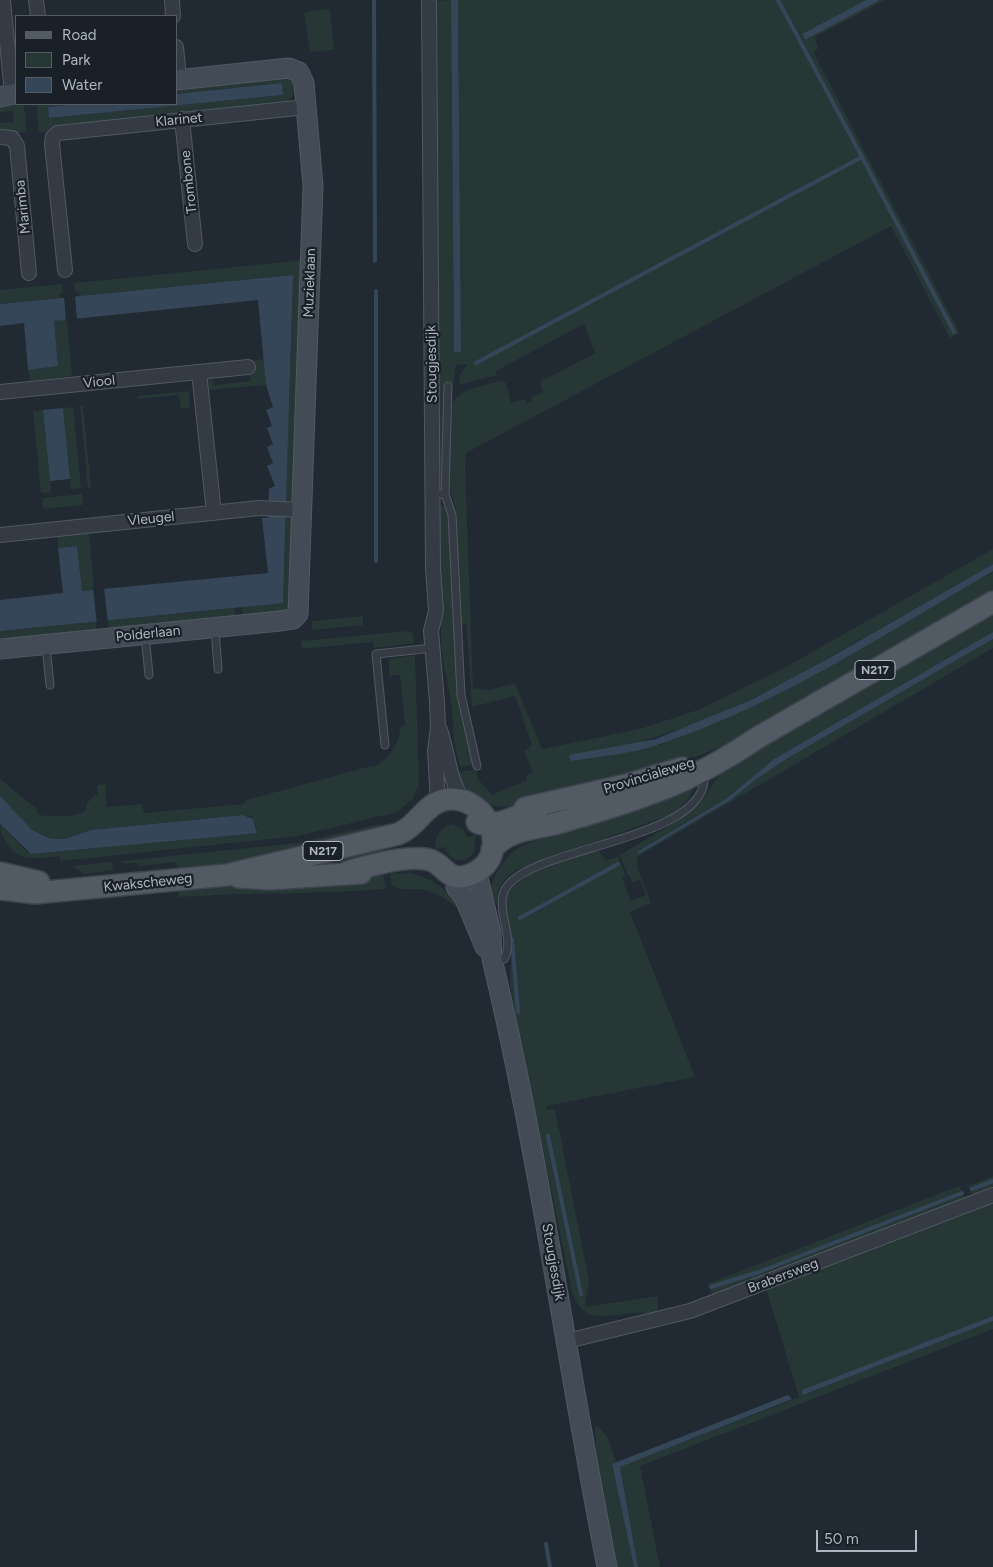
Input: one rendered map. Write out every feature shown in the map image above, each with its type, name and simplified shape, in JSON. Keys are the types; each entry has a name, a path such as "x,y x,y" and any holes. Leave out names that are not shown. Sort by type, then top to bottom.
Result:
{"main road":[{"name":"Provincialeweg","path":"495,855 513,843 562,822 654,792 703,770 993,602"},
{"name":"Provincialeweg","path":"487,819 491,815 539,807 669,772 757,738"},
{"path":"479,876 470,886 456,887 437,879 423,864 420,847 423,832 438,808 450,799 463,800 474,805 487,819 495,855"},
{"name":"N217","path":"438,808 458,810 470,815 482,826 487,819"},
{"name":"Kwakscheweg","path":"0,888 30,893 227,875 398,834 408,829 426,810 438,808"},
{"name":"N217","path":"423,864 433,861 444,871 456,876 479,876 490,873 495,855"},
{"name":"Kwakscheweg","path":"227,875 270,879 305,878 348,872 368,873 423,864"},
{"name":"Kwakscheweg","path":"0,873 69,889"}],"street":[{"path":"3,0 9,95"},
{"path":"36,0 38,15"},
{"path":"172,0 173,15"},
{"name":"Stougjesdijk","path":"429,0 439,494 433,569 436,610 430,631 433,648 438,727 436,750 438,808"},
{"name":"Muzieklaan","path":"178,79 291,68 299,72 302,78 313,186 295,510 299,611 296,618"},
{"name":"Klarinet","path":"65,270 53,137 63,131 306,107"},
{"name":"Trombone","path":"182,119 195,244"},
{"name":"Marimba","path":"0,137 10,137 14,140 29,273"},
{"name":"Viool","path":"0,392 248,367"},
{"path":"199,372 214,513"},
{"name":"Vleugel","path":"0,534 266,508 295,510"},
{"name":"Polderlaan","path":"0,649 296,618"},
{"name":"Stougjesdijk","path":"438,727 447,748 455,784 463,800"},
{"name":"Stougjesdijk","path":"479,876 491,933 493,961 567,1341 585,1454 607,1567"},
{"name":"Stougjesdijk","path":"456,887 465,898 481,939 493,961"},
{"name":"Brabersweg","path":"567,1341 690,1311 993,1195"}],"lane":[{"path":"448,386 439,494 452,515 461,695 477,766"},
{"path":"214,628 218,669"},
{"path":"145,634 149,676"},
{"path":"46,645 50,685"},
{"path":"385,745 376,654 433,648"},
{"path":"493,961 504,959 508,950 502,898 510,883 540,865 647,830 681,814 693,804 700,793 704,781 703,770"}],"green space":[{"path":"451,0 454,352 461,352 458,0 866,0 802,34 805,40 880,0 885,0 815,37 818,49 813,52 960,333 950,338 891,226 466,453 473,688 488,690 515,684 542,749 640,729 698,710 786,667 993,549 993,564 779,686 703,721 644,741 659,745 775,695 993,571 993,593 758,729 716,749 669,767 504,807 488,804 475,797 460,780 457,772 476,770 478,779 492,795 527,780 527,775 533,772 524,751 532,745 515,696 472,707 466,624 461,624 456,509 448,483 452,404 461,394 467,391 502,381 506,383 511,403 525,399 527,403 532,402 532,396 543,393 540,382 595,353 584,324 496,371 496,375 459,385 460,375 467,364 456,365 453,386 446,386 443,475 440,475 437,1"},
{"path":"328,9 330,11 334,48 333,50 310,52 304,14 305,12"},
{"path":"287,77 293,82 294,93 287,104 41,132 38,129 37,105 67,105 48,107 49,118 283,95 282,83 178,94 178,84"},
{"path":"15,101 15,105 24,106 27,131 13,135 0,132 0,123 14,122 13,111 0,112 0,102"},
{"path":"305,260 296,501 291,504 286,500 293,275 80,297 79,291 75,292 74,283"},
{"path":"62,284 63,293 59,293 60,298 0,304 0,290"},
{"path":"67,319 72,376 30,381 28,370 58,366 54,321"},
{"path":"264,359 266,385 209,390 208,380 213,379 214,385 250,381 248,361"},
{"path":"189,391 190,408 181,408 179,395 138,399 137,396"},
{"path":"83,405 91,487 88,488 80,406"},
{"path":"73,407 81,488 71,489 63,408"},
{"path":"43,410 51,492 41,493 33,411"},
{"path":"82,494 83,505 43,509 42,498"},
{"path":"440,506 446,507 448,515 458,694 474,764 460,767 454,740 452,709 441,648"},
{"path":"286,517 295,517 293,597 289,611 243,619 242,607 283,602"},
{"path":"89,533 94,587 93,590 82,591 77,546 58,548 58,537"},
{"path":"234,608 236,620 109,632 108,623 96,623 97,633 0,643 0,631"},
{"path":"993,611 993,632 774,759 726,799 637,852 639,854 732,799 755,780 788,758 993,639 993,648 637,857 637,867 651,903 630,912 695,1077 546,1106 547,1110 555,1109 589,1281 585,1307 658,1296 658,1313 603,1316 587,1313 580,1308 571,1287 510,986 511,947 505,903 508,890 529,874 598,849 605,860 618,857 626,877 622,878 631,901 646,895 640,880 632,882 630,876 628,876 620,855 685,816 700,803 722,772 770,739"},
{"path":"363,616 363,625 312,630 312,621"},
{"path":"407,631 413,633 414,643 374,648 373,642 302,649 301,641"},
{"path":"415,655 419,784 413,799 397,812 298,836 60,861 59,856 31,858 19,855 13,851 2,836 0,824 27,852 33,854 156,842 257,828 252,817 243,815 91,830 65,839 51,839 32,830 0,797 0,779 37,809 37,814 58,816 77,814 87,809 86,804 95,795 98,796 97,785 105,784 107,807 142,804 144,813 243,804 247,800 372,767 384,761 398,739 401,726 405,726 400,675 389,676 389,659"},
{"path":"694,785 691,795 685,804 667,816 516,870 502,884 498,893 497,903 488,905 491,888 497,872 508,857 521,846"},
{"path":"379,824 383,827 233,865 177,867 176,862 138,866 136,863 124,864 122,861 297,843"},
{"path":"453,824 463,829 467,837 476,835 474,852 466,859 453,859 445,847 435,849 439,833 448,825"},
{"path":"112,862 113,870 84,874 71,866"},
{"path":"410,873 426,878 441,887 453,899 462,913 435,893 424,890 403,889 392,885 390,874"},
{"path":"383,875 385,889 179,897 178,894 181,890 205,884 340,881"},
{"path":"993,1176 993,1189 978,1194 971,1193 968,1186"},
{"path":"959,1186 964,1196 963,1200 713,1297 708,1284"},
{"path":"993,1200 993,1316 802,1391 804,1395 993,1321 993,1329 640,1466 660,1567 638,1567 620,1467 799,1397 766,1288"},
{"path":"597,1426 607,1436 616,1462 612,1464 634,1567 617,1567 600,1480 595,1427"}],"water":[{"path":"451,0 458,0 461,352 454,352"},
{"path":"866,0 880,0 805,40 802,34"},
{"path":"282,83 283,95 49,118 48,107 67,105 178,105 178,94"},
{"path":"293,275 283,603 0,631 0,600 63,593 58,548 77,546 82,591 268,573 262,518 268,518 269,489 275,486 267,466 273,463 267,447 273,444 267,428 272,426 266,410 273,407 266,385 258,300 54,321 58,366 28,370 24,323 0,326 0,304"},
{"path":"63,408 70,479 50,481 43,410"},
{"path":"993,564 993,571 912,619 831,666 747,709 704,728 660,744 627,752 571,761 569,755 656,739 753,699 833,656"},
{"path":"993,632 993,639 788,758 755,780 732,799 639,854 637,852 726,799 774,759"},
{"path":"0,796 32,830 51,839 65,839 91,830 243,815 253,819 257,833 31,854 0,824"},
{"path":"993,1316 993,1321 803,1395 802,1390"},
{"path":"788,1395 792,1399 620,1467 638,1567 634,1567 612,1464"}],"pier":[{"path":"75,293 77,321 66,322 64,295"},
{"path":"104,587 108,623 97,624 93,588"}],"waterway":[{"path":"374,0 375,261"},
{"path":"476,363 862,157 778,0"},
{"path":"862,157 954,332"},
{"path":"376,291 376,561"},
{"path":"520,918 618,864"},
{"path":"512,939 518,1012"},
{"path":"548,1136 581,1294"},
{"path":"972,1189 993,1181"},
{"path":"711,1287 759,1272 962,1193"},
{"path":"546,1544 550,1567"}]}
